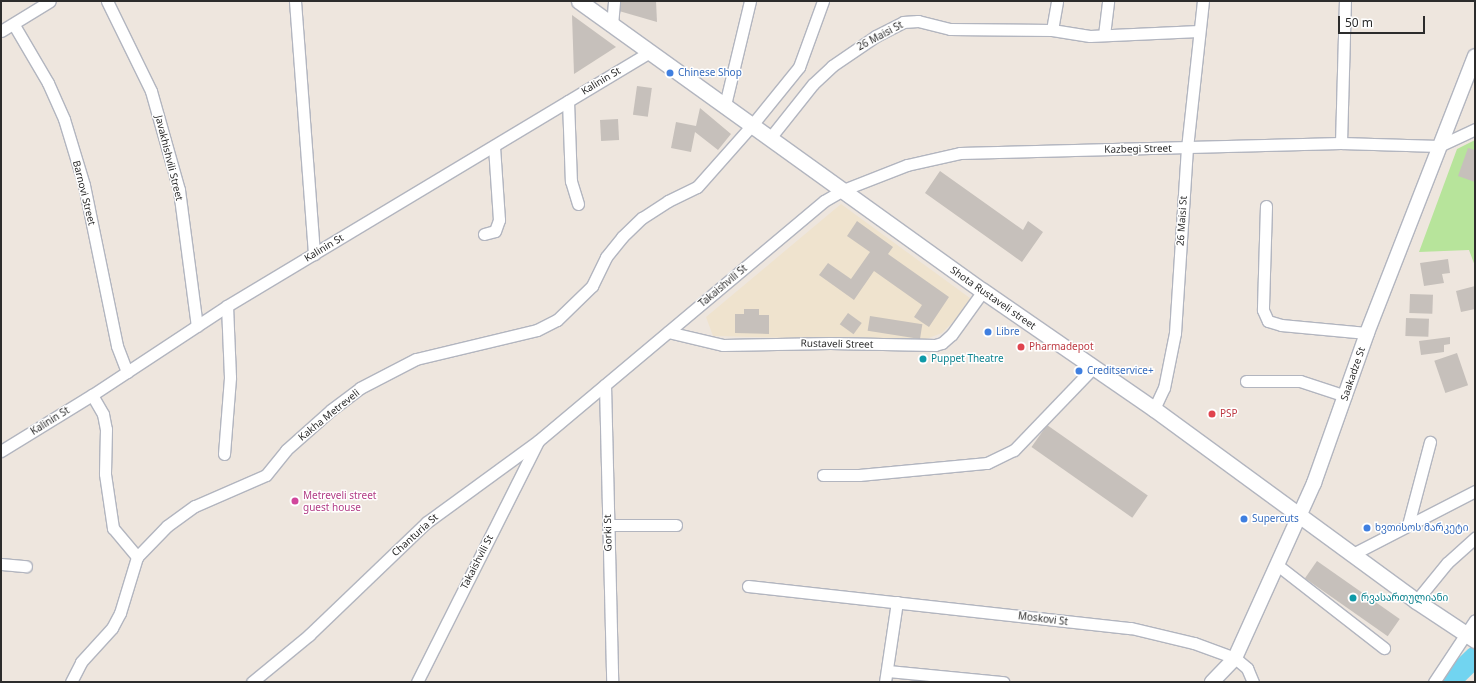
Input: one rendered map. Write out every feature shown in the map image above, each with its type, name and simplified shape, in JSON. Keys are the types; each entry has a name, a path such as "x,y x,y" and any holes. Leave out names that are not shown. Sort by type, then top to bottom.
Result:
{"main road":[{"name":"Shota Rustaveli street","path":"578,1 983,291 1154,409 1351,555 1469,636"}],"street":[{"path":"1,32 50,1"},
{"name":"Javakhishvili Street","path":"107,1 151,91 179,190 197,326"},
{"path":"296,1 314,254"},
{"path":"612,25 614,1"},
{"path":"725,105 750,1"},
{"name":"Kakha Metreveli","path":"71,682 81,662 112,628 120,613 137,557 166,526 195,506 266,475 286,450 331,410 360,388 416,359 537,330 557,320 592,286 606,257 622,237 642,218 668,201 697,187 752,125 799,67 823,1"},
{"path":"1052,30 1057,1"},
{"path":"1104,35 1108,1"},
{"name":"26 Maisi St","path":"1154,409 1164,388 1175,333 1187,148 1203,1"},
{"path":"1341,143 1345,1"},
{"name":"26 Maisi St","path":"770,138 813,84 832,66 870,39 903,22 918,20 950,29 1052,30 1090,36 1199,30"},
{"name":"Barnovi Street","path":"14,25 48,84 64,119 84,185 117,346 127,372"},
{"name":"Kalinin St","path":"1,451 92,395 227,306 650,52"},
{"name":"Saakadze St","path":"1212,682 1235,658 1276,564 1300,516 1346,396 1367,334 1475,56"},
{"path":"568,101 570,181 578,204"},
{"path":"1439,146 1475,129"},
{"name":"Kazbegi Street","path":"843,190 907,165 960,154 1341,143 1439,146"},
{"path":"484,234 495,231 499,220 494,146"},
{"name":"Takaishvili St","path":"605,385 824,201 843,190"},
{"path":"1266,206 1263,310 1268,321 1281,325 1367,334"},
{"name":"Rustaveli Street","path":"668,332 724,345 830,343 935,345 942,343 952,334 983,291"},
{"path":"224,454 230,377 227,306"},
{"path":"823,475 859,475 987,463 1014,450 1094,368"},
{"path":"1246,381 1300,381 1346,396"},
{"name":"Chanturia St","path":"252,682 309,635 427,522 538,441 605,385"},
{"name":"Gorki St","path":"605,385 612,682"},
{"path":"92,395 103,414 106,429 105,474 113,528 137,557"},
{"name":"Takaishvili St","path":"417,682 538,441"},
{"path":"1408,525 1430,442"},
{"path":"1351,555 1475,491"},
{"path":"608,525 676,525"},
{"path":"1416,601 1447,563 1475,538"},
{"path":"1,564 26,566"},
{"path":"1276,564 1384,648"},
{"name":"Moskovi St","path":"748,586 1131,628 1194,643 1235,658 1247,668 1253,682"},
{"path":"897,602 887,676 1003,682"},
{"path":"1434,682 1469,636 1475,620"}],"shaded area":[{"path":"841,204 974,301 942,333 921,341 713,336 706,317"}],"green space":[{"path":"1475,140 1475,266 1469,250 1419,252 1457,149"}],"building":[{"path":"619,1 656,1 657,22 619,11"},
{"path":"572,15 616,47 574,74"},
{"path":"637,86 652,88 648,117 633,115"},
{"path":"700,108 731,134 718,150 695,132 691,152 671,148 676,122 696,126"},
{"path":"618,119 619,140 601,141 600,120"},
{"path":"1468,148 1475,150 1475,182 1458,176"},
{"path":"940,171 1023,230 1028,221 1043,232 1022,262 925,193"},
{"path":"857,221 893,247 888,254 949,297 929,327 914,317 922,305 874,271 854,300 819,275 828,263 851,279 870,252 847,236"},
{"path":"1448,259 1450,273 1442,274 1444,283 1424,286 1420,263"},
{"path":"1475,286 1475,309 1461,312 1456,291"},
{"path":"1410,294 1433,295 1432,314 1409,313"},
{"path":"744,309 759,309 759,315 769,315 769,334 735,333 735,314 744,314"},
{"path":"848,313 862,323 854,334 840,324"},
{"path":"870,316 922,324 920,339 868,331"},
{"path":"1406,318 1429,319 1428,337 1405,336"},
{"path":"1450,337 1450,344 1444,345 1444,352 1421,355 1419,341"},
{"path":"1457,353 1468,385 1445,393 1434,361"},
{"path":"1047,425 1148,496 1132,518 1032,447"},
{"name":"რვასართულიანი","path":"1317,561 1400,619 1388,636 1305,578"}],"waterway":[{"path":"1448,682 1475,656"}],"place":[{"name":"Chinese Shop","path":"670,73"},
{"name":"Libre","path":"988,332"},
{"name":"Pharmadepot","path":"1021,347"},
{"name":"Puppet Theatre","path":"923,359"},
{"name":"Creditservice+","path":"1079,371"},
{"name":"PSP","path":"1212,414"},
{"name":"Metreveli street guest house","path":"295,501"},
{"name":"Supercuts","path":"1244,519"},
{"name":"ხვთისოს მარკეტი","path":"1367,528"},
{"name":"რვასართულიანი","path":"1353,598"}]}
